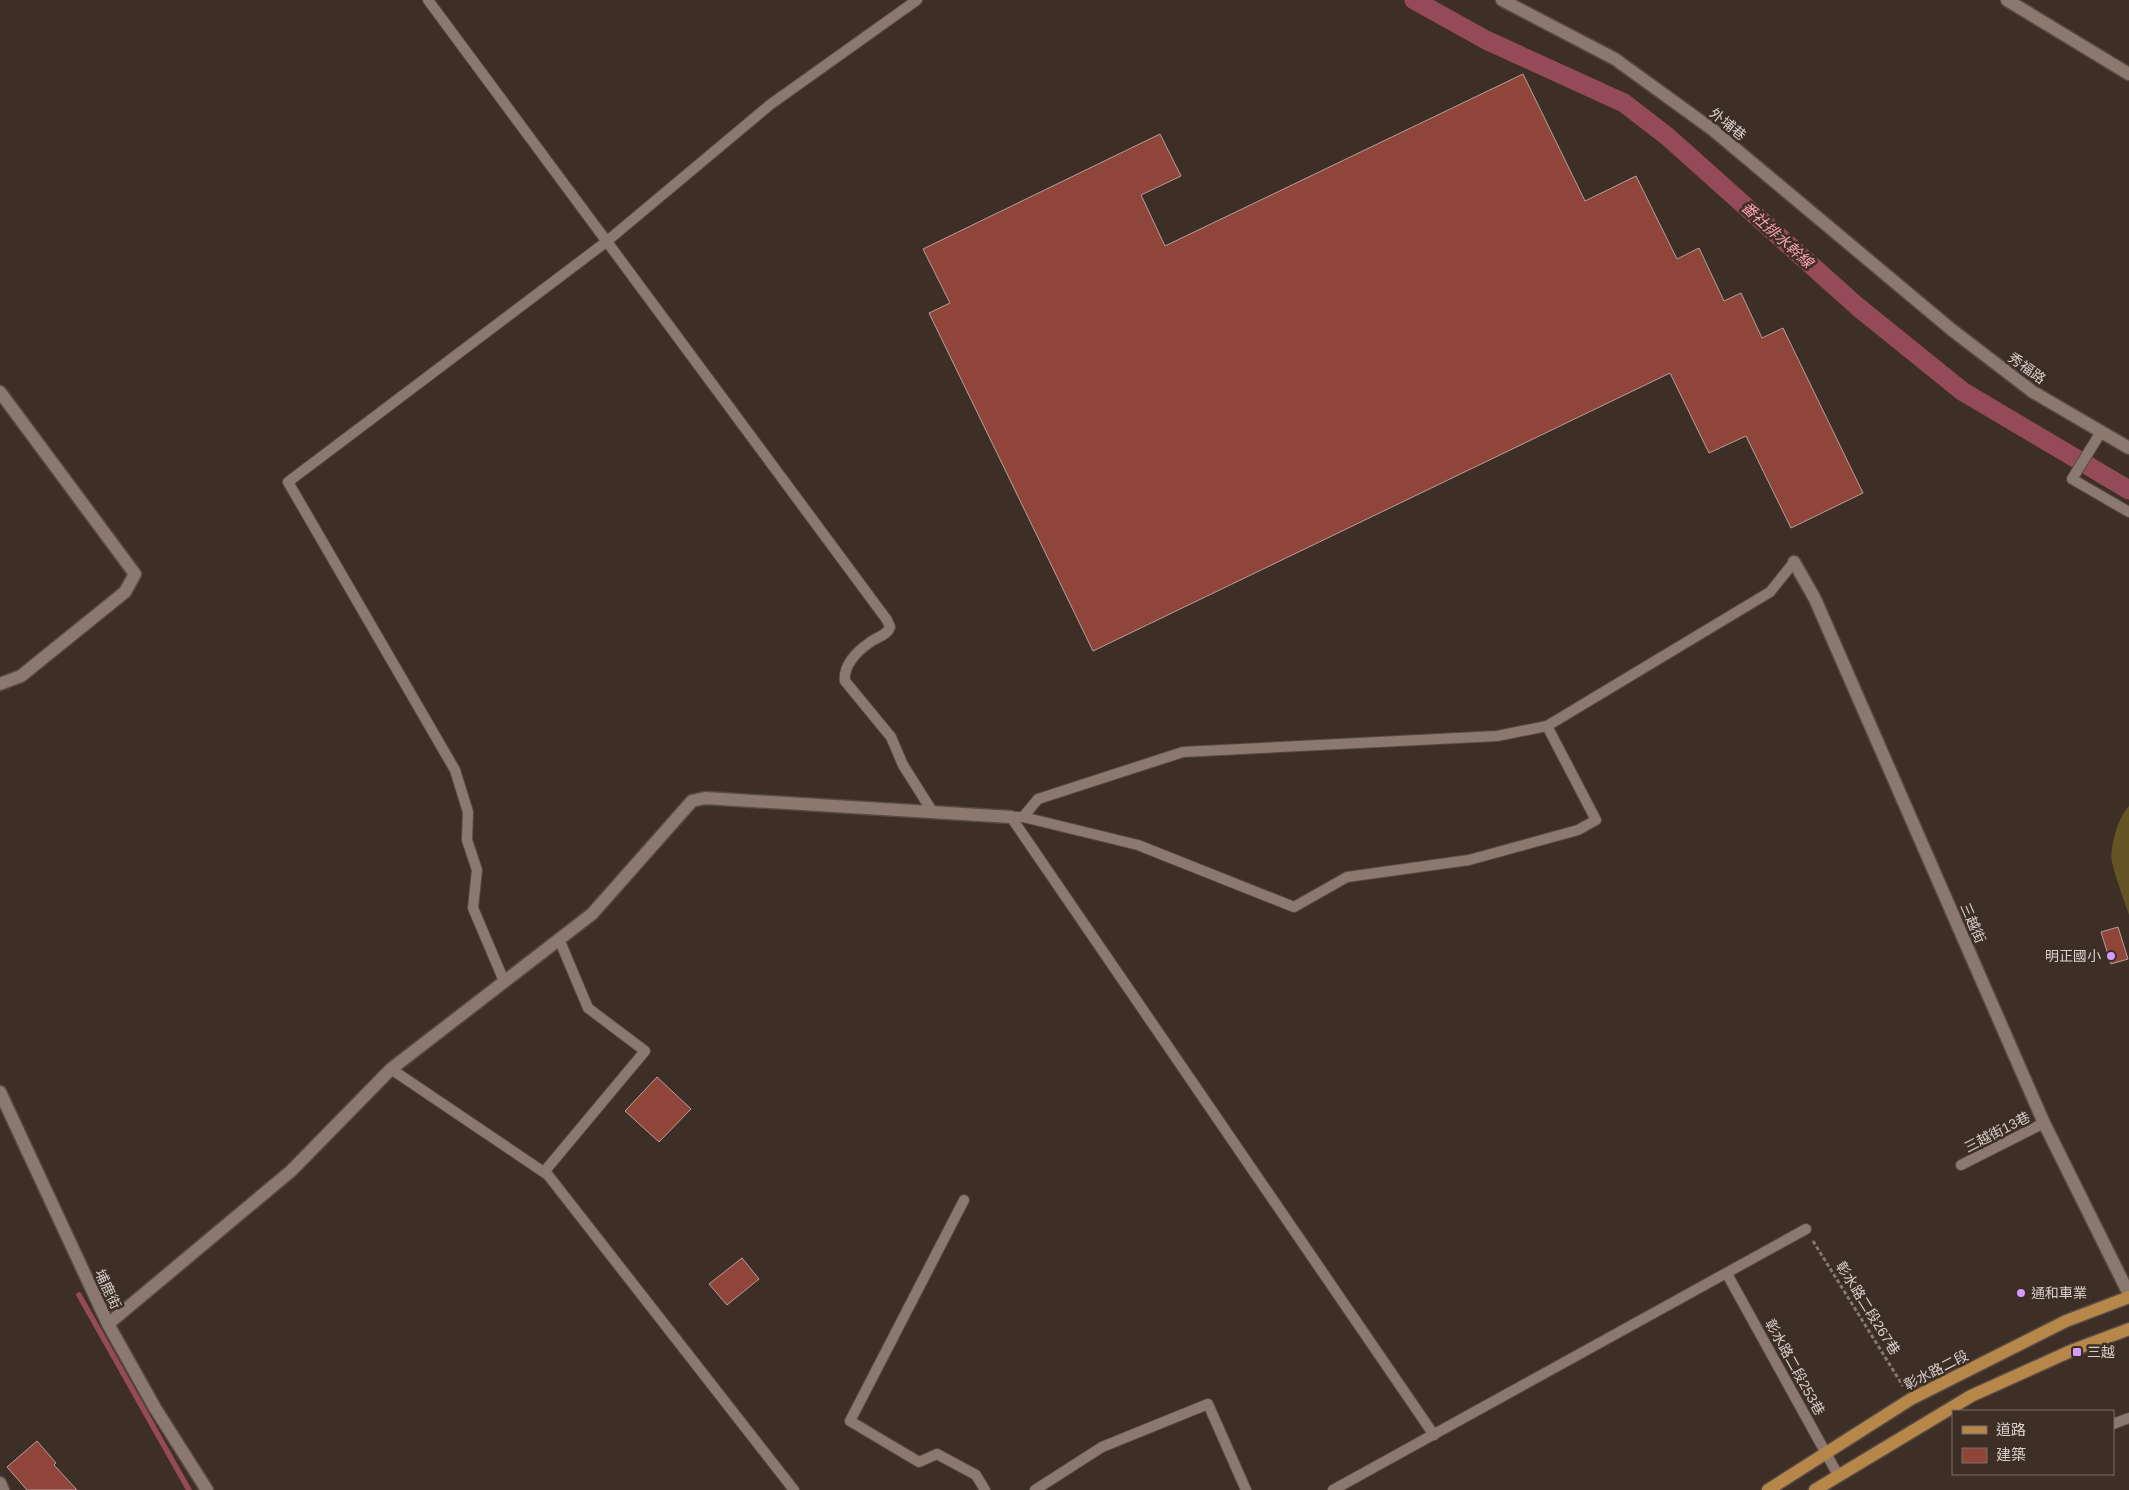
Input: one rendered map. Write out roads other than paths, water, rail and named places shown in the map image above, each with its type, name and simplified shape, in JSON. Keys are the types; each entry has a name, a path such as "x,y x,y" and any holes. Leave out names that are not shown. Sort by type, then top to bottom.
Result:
{"main road":[{"name":"彰水路二段","path":"1768,1490 1912,1399 2066,1321 2129,1296"},
{"path":"1815,1490 1971,1396 2073,1350 2129,1329"}],"street":[{"name":"外埔巷","path":"1502,0 1615,59 1705,124 1915,300"},
{"path":"2007,0 2129,74"},
{"name":"秀福路","path":"1915,300 2033,392 2129,448"},
{"path":"0,392 135,574 125,592 21,676 0,684"},
{"name":"三越街","path":"1794,562 1815,599 2044,1124 2129,1296"},
{"path":"108,1324 290,1171 391,1070 592,914 692,801 705,798 1017,817"},
{"name":"埔鹿街","path":"0,1092 108,1324 155,1408 207,1490"},
{"path":"0,1483 3,1490"}],"lane":[{"path":"428,0 887,620 890,627 888,632 868,643 849,662 844,672 845,681 892,737 903,765 932,811"},
{"path":"504,981 473,908 477,870 468,840 468,812 455,770 288,482 606,242 771,104 917,0"},
{"path":"2101,432 2072,479 2129,512"},
{"path":"1017,817 1038,799 1183,752 1497,736 1548,726 1770,592 1794,562"},
{"path":"1017,817 1138,845 1294,906 1347,877 1469,860 1578,830 1596,820 1548,726"},
{"path":"1017,817 1434,1435"},
{"path":"544,1172 645,1051 588,1008 559,939"},
{"path":"391,1070 548,1175 794,1490"},
{"name":"三越街13巷","path":"1961,1165 2044,1124"},
{"path":"964,1200 850,1421 919,1462 937,1454 976,1475 985,1490"},
{"path":"1333,1490 1806,1229"},
{"name":"彰水路二段253巷","path":"1727,1274 1838,1475"},
{"path":"1035,1490 1102,1447 1208,1404 1246,1490"},
{"path":"2114,1424 2129,1418"}],"waterway":[{"name":"番社排水幹線","path":"1414,0 1486,40 1624,103 1668,137 1858,307 1962,391 2129,490"},
{"path":"79,1295 189,1490"}],"place":[{"name":"明正國小","path":"2111,956"},
{"name":"通和車業","path":"2021,1293"},
{"name":"三越","path":"2077,1352"}]}
